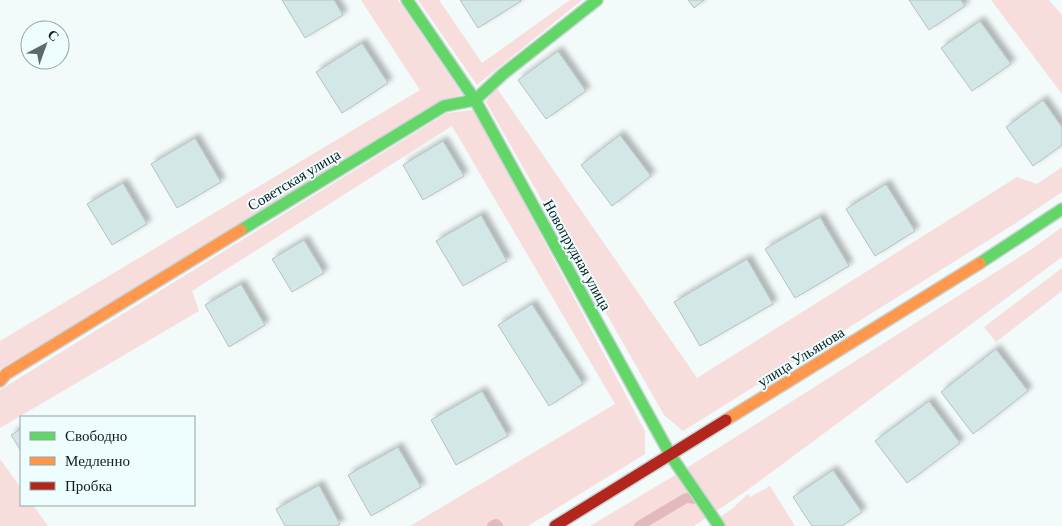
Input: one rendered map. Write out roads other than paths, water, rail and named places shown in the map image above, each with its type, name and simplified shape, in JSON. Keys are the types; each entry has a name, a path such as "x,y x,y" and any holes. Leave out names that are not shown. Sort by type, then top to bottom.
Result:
{"street":[{"name":"Новопрудная улица","path":"406,0 475,100 671,456 719,526"},
{"path":"475,100 503,74 597,0"},
{"name":"Советская улица","path":"0,381 6,374 444,106 475,100"},
{"name":"улица Ульянова","path":"554,526 671,456 1018,239 1062,209"}],"waterway":[{"path":"639,526 686,498 697,499"},
{"path":"492,526 496,524 498,526"}]}
